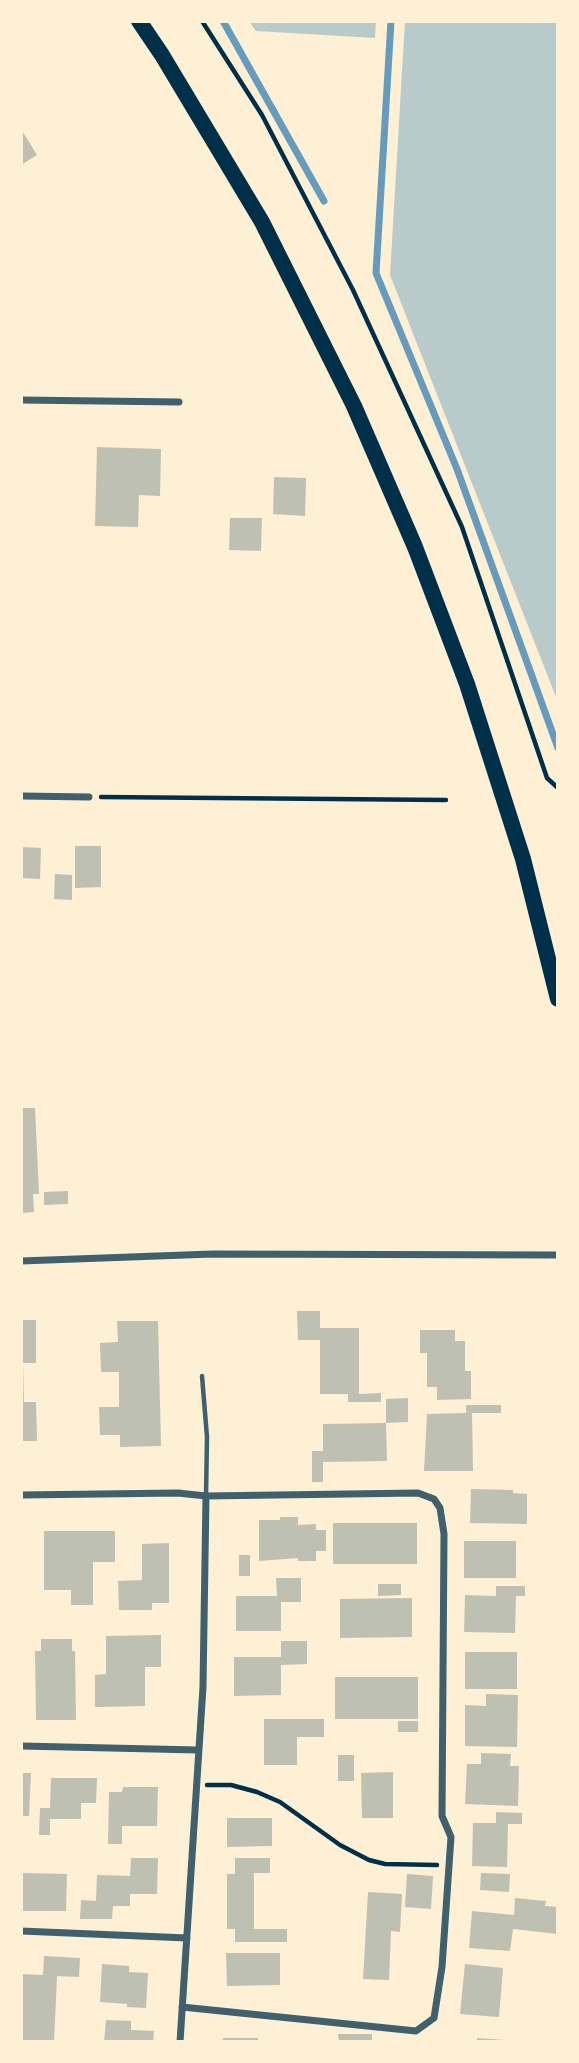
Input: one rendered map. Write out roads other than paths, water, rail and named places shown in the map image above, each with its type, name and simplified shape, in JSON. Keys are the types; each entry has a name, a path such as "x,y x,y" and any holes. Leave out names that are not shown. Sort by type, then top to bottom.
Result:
{"main road":[{"path":"139,21 162,54 262,222 354,406 410,534 467,684 523,859 558,999"}],"street":[{"path":"21,400 179,402"},
{"path":"21,796 89,797"},
{"path":"21,1261 212,1254 558,1255"},
{"path":"21,1495 418,1493 434,1499 440,1508 444,1534 442,1816 451,1837 442,1966 434,2018 416,2031 182,2007"},
{"path":"180,2042 203,1687 206,1496"},
{"path":"21,1746 198,1749"},
{"path":"21,1931 187,1938"}],"lane":[{"path":"202,1376 207,1437 206,1496"}],"waterway":[{"path":"223,21 324,201"},
{"path":"391,21 376,273 457,469 558,748"}]}
